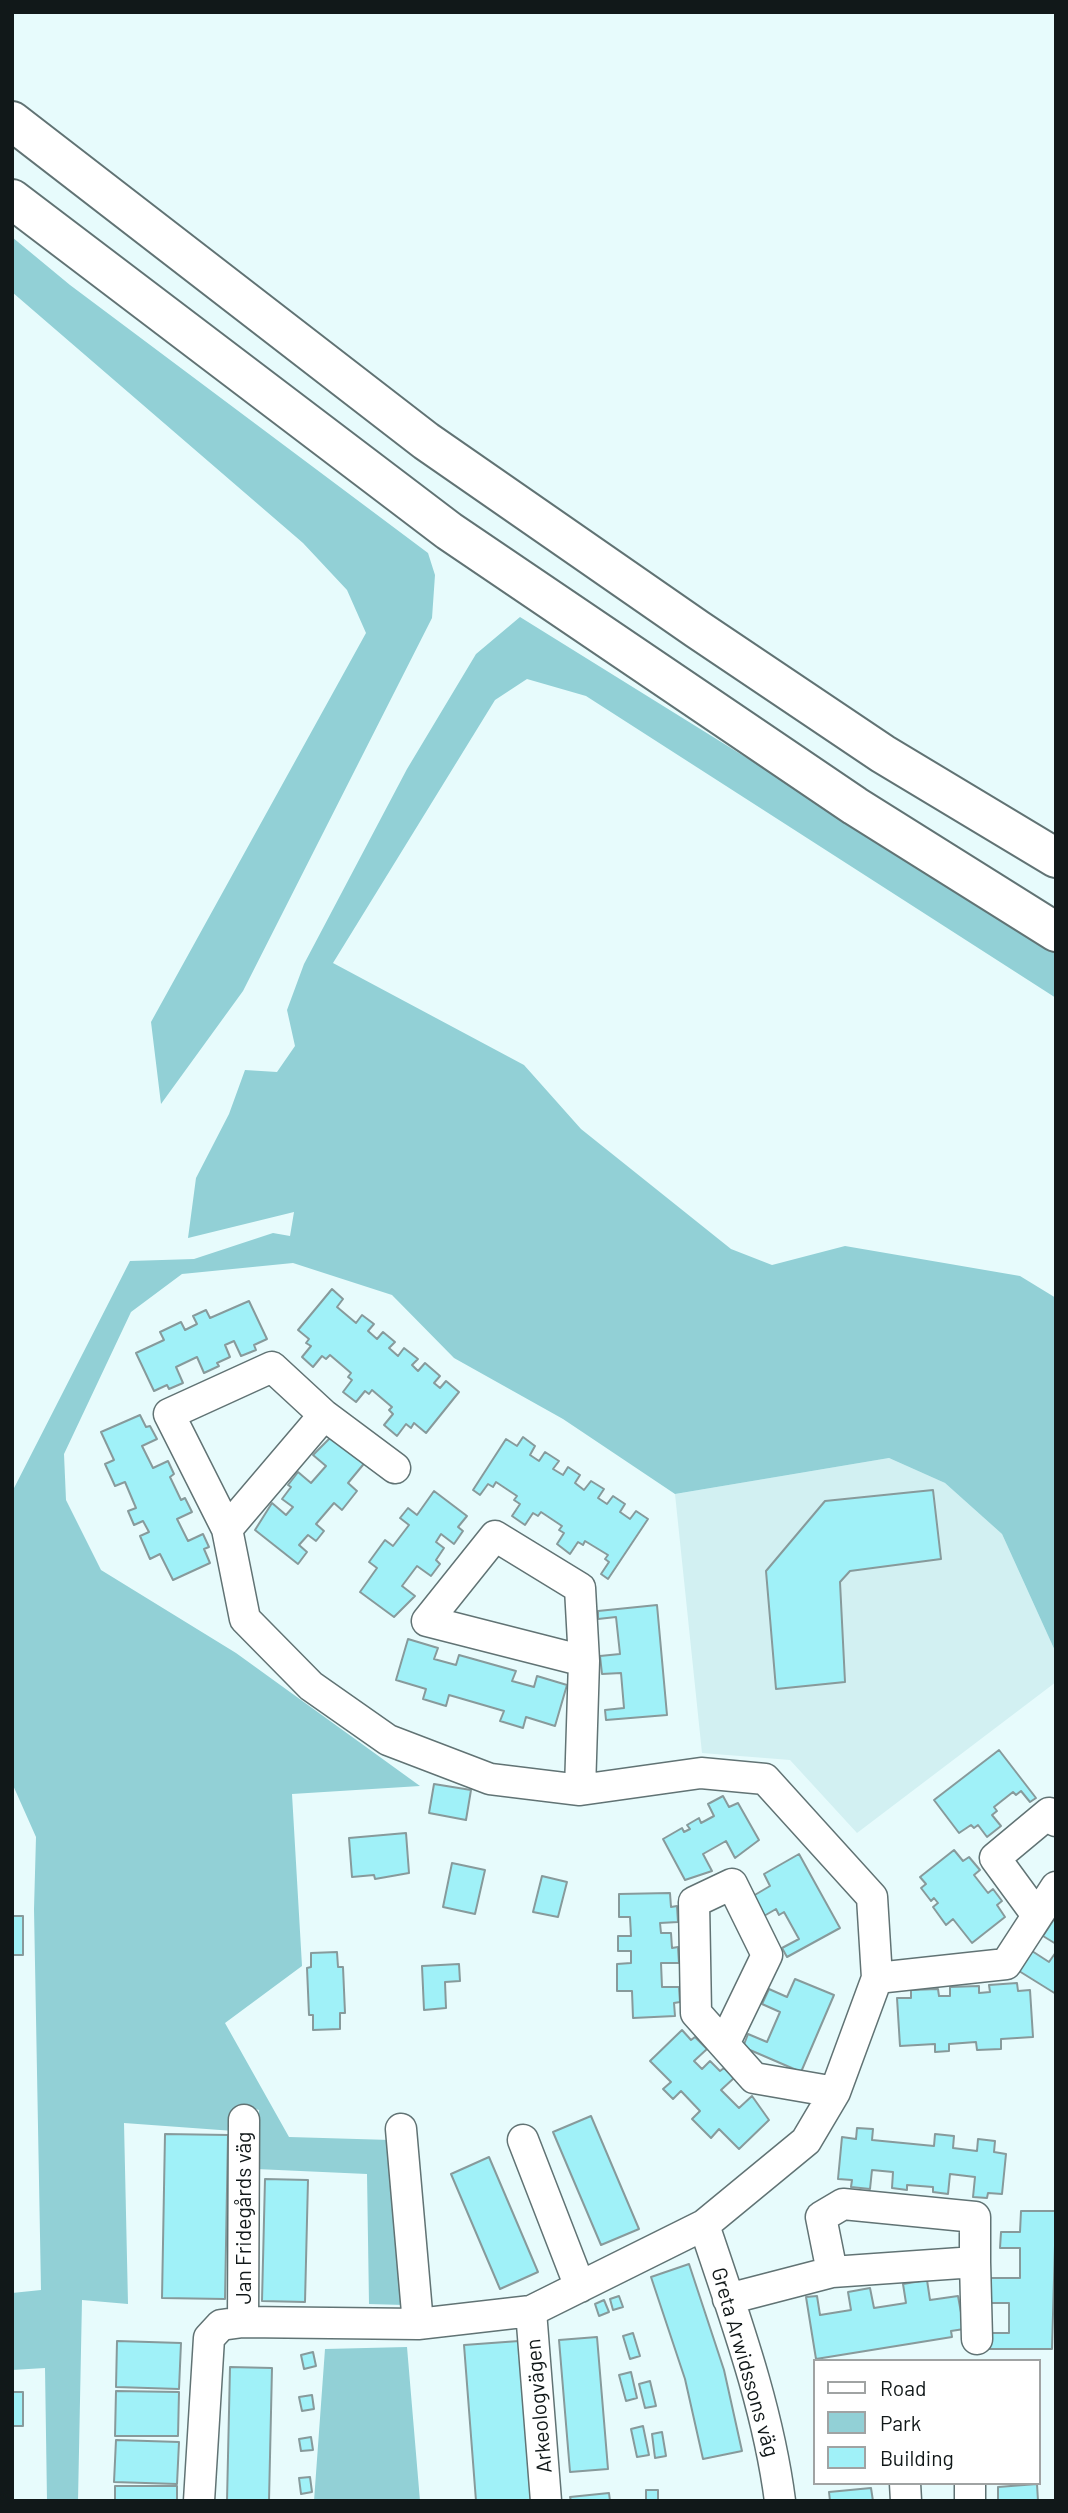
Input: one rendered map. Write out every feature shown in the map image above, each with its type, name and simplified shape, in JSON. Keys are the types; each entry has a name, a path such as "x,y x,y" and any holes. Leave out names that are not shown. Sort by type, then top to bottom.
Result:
{"highway":[{"path":"12,121 426,441 872,746 1056,858"},
{"path":"12,199 449,531 855,806 1056,932"}],"street":[{"path":"243,2322 418,2324 531,2311 704,2225 806,2141 835,2092 877,1978 872,1897 765,1779 701,1773 580,1790 490,1779 388,1740 311,1686 245,1619 227,1529 169,1414 272,1367 324,1415 395,1468"},
{"path":"227,1529 324,1415"},
{"path":"580,1790 584,1661 580,1588 495,1535 427,1621 584,1661"},
{"path":"1036,1914 995,1858 1049,1813 1056,1821"},
{"path":"724,2044 767,1955 732,1884 694,1902 696,2013 754,2078 835,2092"},
{"path":"877,1978 1006,1964 1056,1887"},
{"name":"Jan Fridegårds väg","path":"199,2501 209,2338 221,2325 243,2322 244,2120"},
{"path":"401,2129 418,2324"},
{"path":"523,2140 580,2287"},
{"path":"832,2272 821,2217 843,2204 975,2217 977,2339"},
{"name":"Greta Arwidssons väg","path":"704,2225 746,2351 780,2501"},
{"path":"728,2299 832,2272 975,2262"},
{"name":"Arkeologvägen","path":"531,2311 546,2501"}],"shaded area":[{"path":"889,1458 945,1483 1002,1534 1056,1653 1056,1682 857,1833 790,1760 702,1753 675,1494"}],"green space":[{"path":"12,237 70,285 428,553 435,575 432,618 243,991 161,1104 151,1022 366,633 347,590 303,543 12,292"},
{"path":"520,617 1056,950 1056,998 586,696 527,679 495,700 333,963 524,1065 581,1129 731,1249 772,1265 845,1246 1020,1276 1056,1298 1056,1653 1002,1534 945,1483 889,1458 675,1494 563,1419 454,1358 392,1295 293,1263 182,1274 131,1312 64,1454 66,1500 101,1570 236,1653 420,1786 292,1794 302,1966 225,2023 289,2137 391,2140 404,2305 369,2304 367,2174 256,2169 259,2110 237,2105 234,2131 124,2123 128,2304 82,2300 78,2501 47,2501 45,2368 12,2370 12,2293 41,2290 34,1909 36,1837 12,1783 12,1492 130,1261 194,1259 273,1233 290,1236 294,1212 188,1238 196,1178 229,1114 245,1070 277,1072 295,1046 287,1010 304,964 407,769 476,654"},
{"path":"407,2347 420,2501 314,2501 325,2349"}],"building":[{"path":"332,1289 343,1299 337,1307 356,1323 362,1315 374,1324 368,1331 377,1339 383,1332 395,1342 389,1348 398,1356 404,1348 418,1359 412,1365 418,1371 425,1363 440,1376 434,1383 440,1388 446,1381 459,1392 426,1433 414,1423 411,1428 406,1424 397,1436 384,1425 393,1414 389,1410 392,1407 372,1390 369,1394 365,1391 356,1402 343,1392 352,1380 348,1377 351,1373 330,1355 326,1359 322,1356 313,1367 302,1357 311,1346 306,1343 309,1339 298,1330"},
{"path":"249,1301 267,1339 254,1345 256,1350 241,1356 234,1341 225,1345 230,1357 217,1363 219,1366 204,1373 197,1357 176,1367 183,1383 169,1389 167,1385 154,1391 136,1353 164,1340 160,1332 181,1322 185,1330 197,1324 193,1316 206,1310 210,1318"},
{"path":"140,1415 157,1439 142,1446 153,1468 168,1461 174,1474 170,1477 181,1500 185,1498 192,1512 177,1519 188,1541 203,1534 209,1547 204,1549 210,1563 173,1580 160,1554 150,1559 140,1536 149,1532 143,1521 134,1525 128,1511 136,1508 125,1482 115,1486 105,1464 114,1460 101,1432"},
{"path":"335,1433 367,1460 348,1483 357,1491 342,1510 334,1503 316,1524 324,1531 316,1541 308,1535 299,1545 307,1552 298,1564 255,1530 272,1503 286,1515 293,1507 282,1499 291,1487 288,1485 298,1472 311,1483 326,1466 313,1455"},
{"path":"523,1437 535,1446 530,1455 539,1461 545,1452 559,1461 553,1469 563,1475 568,1467 580,1475 575,1483 584,1490 591,1481 604,1489 598,1498 607,1504 613,1496 625,1504 620,1512 630,1519 636,1511 648,1519 608,1579 601,1574 609,1562 605,1559 608,1555 585,1541 583,1545 578,1542 570,1554 557,1544 564,1533 559,1530 562,1526 541,1512 538,1516 533,1513 525,1525 512,1516 520,1504 514,1500 517,1496 496,1482 493,1487 488,1484 480,1495 473,1490 506,1439 517,1446"},
{"path":"933,1490 941,1559 850,1571 840,1582 845,1682 776,1689 766,1571 825,1501"},
{"path":"434,1491 467,1516 458,1527 463,1531 454,1544 441,1534 436,1542 444,1548 436,1560 440,1564 431,1576 417,1566 402,1586 415,1596 394,1617 360,1592 377,1568 369,1562 385,1540 393,1546 409,1525 400,1518 408,1508 417,1515"},
{"path":"657,1605 667,1715 606,1720 605,1710 624,1708 621,1673 602,1674 600,1656 620,1654 616,1617 598,1619 598,1611"},
{"path":"408,1639 438,1648 434,1659 456,1665 459,1655 516,1671 512,1681 534,1687 537,1676 567,1685 555,1726 526,1717 523,1728 500,1721 504,1711 449,1695 446,1706 423,1699 426,1689 396,1680"},
{"path":"999,1750 1036,1798 1030,1802 1021,1791 1016,1795 1013,1792 994,1807 997,1811 992,1815 1001,1826 987,1837 978,1825 974,1828 971,1825 959,1833 934,1800"},
{"path":"434,1784 471,1790 466,1820 429,1813"},
{"path":"723,1796 729,1807 738,1803 759,1840 735,1858 726,1841 703,1854 712,1871 685,1880 663,1839 682,1828 684,1832 690,1829 687,1825 699,1818 701,1823 714,1816 708,1804"},
{"path":"406,1833 409,1873 375,1879 374,1875 352,1877 349,1838"},
{"path":"954,1850 963,1861 969,1857 980,1870 974,1875 988,1893 993,1889 1002,1901 997,1905 1005,1917 972,1943 953,1919 946,1925 933,1907 938,1903 934,1898 931,1901 921,1888 926,1884 920,1877"},
{"path":"799,1854 840,1928 787,1957 782,1948 799,1939 784,1912 779,1915 776,1909 764,1916 753,1896 770,1886 764,1874"},
{"path":"452,1863 485,1870 475,1914 443,1907"},
{"path":"542,1876 567,1882 558,1917 533,1912"},
{"path":"670,1893 671,1907 677,1906 678,1922 660,1923 661,1933 671,1933 672,1948 678,1947 679,1963 661,1963 662,1987 679,1987 680,2002 674,2003 675,2016 633,2018 632,1991 617,1991 617,1964 631,1963 631,1951 618,1951 618,1936 631,1936 630,1917 619,1917 619,1894"},
{"path":"12,1916 23,1916 23,1955 12,1955"},
{"path":"1056,1916 1056,1944 1043,1936"},
{"path":"1032,1951 1049,1962 1056,1952 1056,1994 1019,1971"},
{"path":"337,1952 338,1967 343,1967 345,2013 340,2013 340,2029 313,2030 313,2015 309,2015 307,1968 311,1967 311,1953"},
{"path":"459,1964 460,1981 445,1982 446,2008 424,2010 422,1966"},
{"path":"795,1979 834,1995 801,2072 743,2047 748,2034 767,2042 780,2012 762,2004 769,1989 787,1997"},
{"path":"1017,1983 1018,1991 1030,1990 1033,2037 1001,2039 1001,2049 977,2050 976,2042 949,2044 949,2051 935,2052 935,2044 900,2046 897,1998 911,1998 911,1990 938,1989 939,1996 950,1996 950,1987 979,1986 979,1993 990,1992 989,1985"},
{"path":"682,2030 691,2040 695,2037 707,2049 694,2061 702,2069 710,2061 720,2071 724,2068 734,2078 721,2090 739,2108 752,2096 769,2120 739,2149 719,2129 711,2138 692,2119 700,2111 681,2091 673,2099 663,2089 671,2082 650,2061"},
{"path":"591,2116 639,2229 601,2245 553,2132"},
{"path":"857,2128 873,2129 872,2140 934,2146 935,2134 954,2136 953,2148 977,2151 978,2139 995,2141 994,2152 1006,2154 1002,2194 988,2193 987,2198 973,2197 975,2177 950,2174 948,2194 933,2192 933,2187 907,2185 907,2190 892,2188 893,2172 872,2170 870,2189 851,2187 852,2180 838,2179 842,2137 856,2139"},
{"path":"165,2134 228,2135 225,2299 162,2298"},
{"path":"489,2157 538,2272 500,2289 451,2174"},
{"path":"265,2179 308,2180 305,2302 262,2301"},
{"path":"1021,2211 1056,2211 1052,2349 989,2349 989,2333 1009,2333 1009,2303 989,2303 989,2278 1020,2278 1020,2248 1000,2248 1001,2232 1020,2232"},
{"path":"689,2264 724,2370 742,2451 703,2459 685,2379 651,2277"},
{"path":"927,2280 930,2300 958,2296 964,2329 951,2331 952,2337 816,2359 806,2297 817,2296 820,2315 851,2310 848,2292 870,2288 874,2308 906,2303 903,2284"},
{"path":"619,2296 623,2307 613,2310 610,2299"},
{"path":"604,2300 609,2312 599,2316 595,2304"},
{"path":"633,2333 640,2356 630,2359 623,2336"},
{"path":"597,2337 608,2469 570,2472 559,2340"},
{"path":"117,2341 181,2343 179,2389 116,2387"},
{"path":"519,2341 531,2501 476,2501 464,2345"},
{"path":"313,2352 316,2366 304,2369 301,2355"},
{"path":"230,2367 272,2368 269,2501 227,2501"},
{"path":"631,2372 637,2398 626,2401 619,2375"},
{"path":"650,2381 656,2406 645,2408 639,2384"},
{"path":"116,2391 179,2392 178,2436 115,2436"},
{"path":"12,2392 23,2392 23,2426 12,2426"},
{"path":"312,2395 314,2409 302,2411 299,2397"},
{"path":"643,2426 649,2455 637,2457 631,2429"},
{"path":"662,2432 666,2456 655,2458 652,2434"},
{"path":"311,2437 313,2450 301,2451 299,2439"},
{"path":"116,2440 179,2442 177,2484 114,2482"},
{"path":"310,2477 312,2492 301,2494 299,2478"},
{"path":"1037,2485 1038,2501 998,2501 998,2487"},
{"path":"115,2486 177,2486 177,2501 115,2501"},
{"path":"871,2488 873,2501 830,2501 829,2492"},
{"path":"646,2490 658,2490 658,2501 646,2501"},
{"path":"609,2493 610,2501 571,2501 570,2497"}]}
